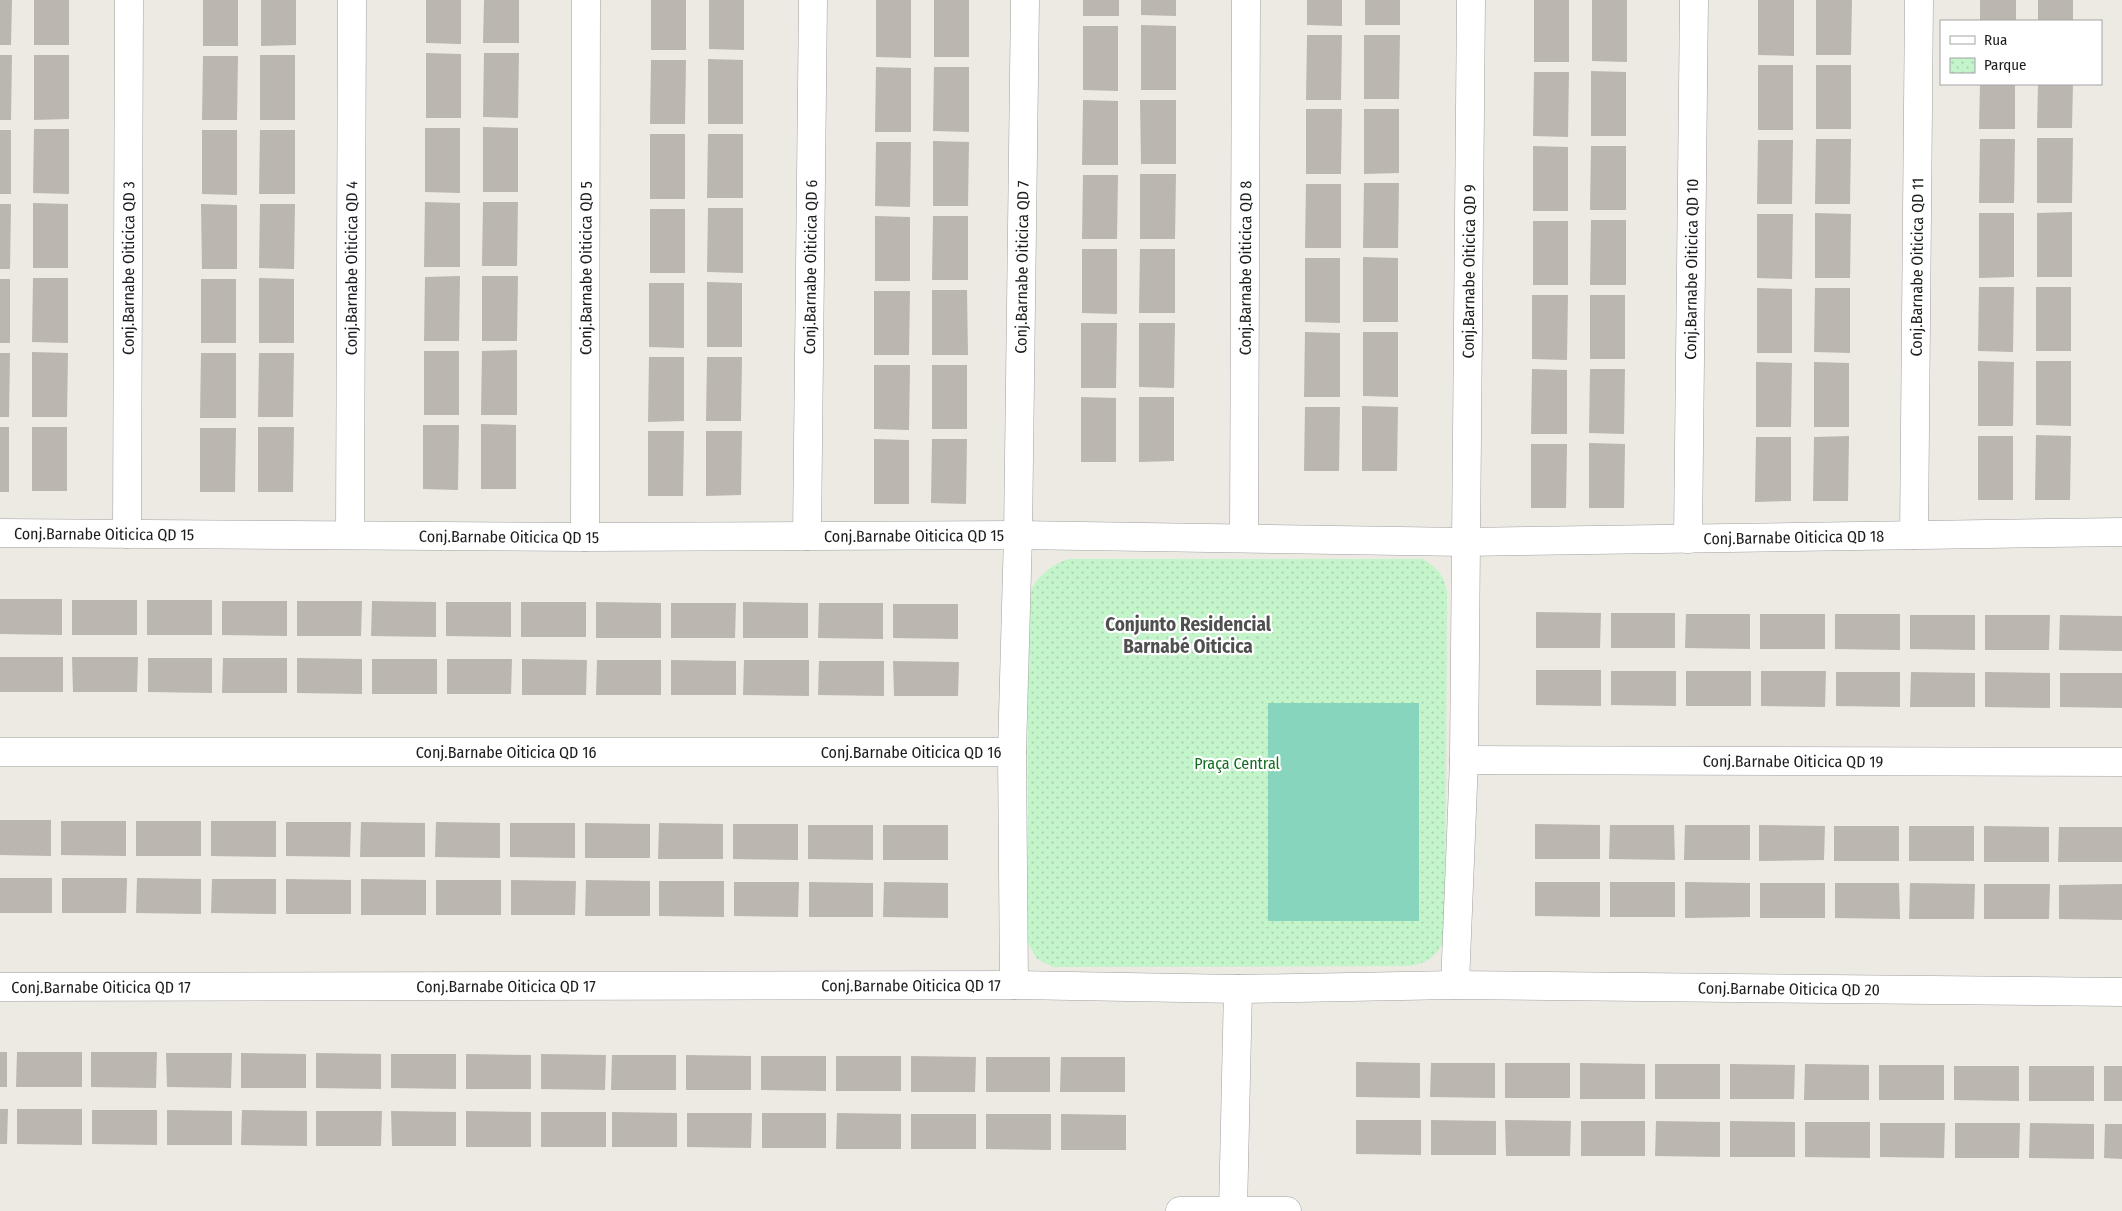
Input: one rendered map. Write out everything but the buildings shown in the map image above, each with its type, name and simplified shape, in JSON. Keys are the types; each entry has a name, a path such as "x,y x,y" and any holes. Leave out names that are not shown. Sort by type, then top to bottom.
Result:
{"street":[{"name":"Conj.Barnabe Oiticica QD 3","path":"127,534 130,0"},
{"name":"Conj.Barnabe Oiticica QD 4","path":"350,534 352,0"},
{"name":"Conj.Barnabe Oiticica QD 5","path":"585,537 586,0"},
{"name":"Conj.Barnabe Oiticica QD 6","path":"808,536 813,0"},
{"name":"Conj.Barnabe Oiticica QD 7","path":"1014,985 1012,752 1018,535 1025,0"},
{"name":"Conj.Barnabe Oiticica QD 8","path":"1244,538 1246,0"},
{"name":"Conj.Barnabe Oiticica QD 9","path":"1455,985 1464,760 1471,0"},
{"name":"Conj.Barnabe Oiticica QD 10","path":"1688,538 1694,0"},
{"name":"Conj.Barnabe Oiticica QD 11","path":"1914,535 1919,0"},
{"name":"Conj.Barnabe Oiticica QD 18","path":"1244,538 1465,542 2122,532"},
{"name":"Conj.Barnabe Oiticica QD 15","path":"0,533 585,537 1018,535 1244,538"},
{"name":"Conj.Barnabe Oiticica QD 16","path":"0,752 1012,752"},
{"name":"Conj.Barnabe Oiticica QD 19","path":"1464,760 2122,762"},
{"name":"Conj.Barnabe Oiticica QD 17","path":"0,987 1014,985 1238,989"},
{"name":"Conj.Barnabe Oiticica QD 20","path":"1238,989 1455,985 2122,992"},
{"path":"1233,1211 1238,989"},
{"path":"1180,1211 1287,1211"}],"green space":[{"name":"Praça Central","path":"1068,559 1422,559 1436,568 1442,576 1447,592 1445,940 1430,959 1408,966 1053,967 1037,959 1028,943 1028,595 1044,573"},
{"path":"1268,703 1419,703 1419,921 1268,921"}],"district":[{"name":"Conjunto Residencial Barnabé Oiticica","path":"1188,635"}]}
